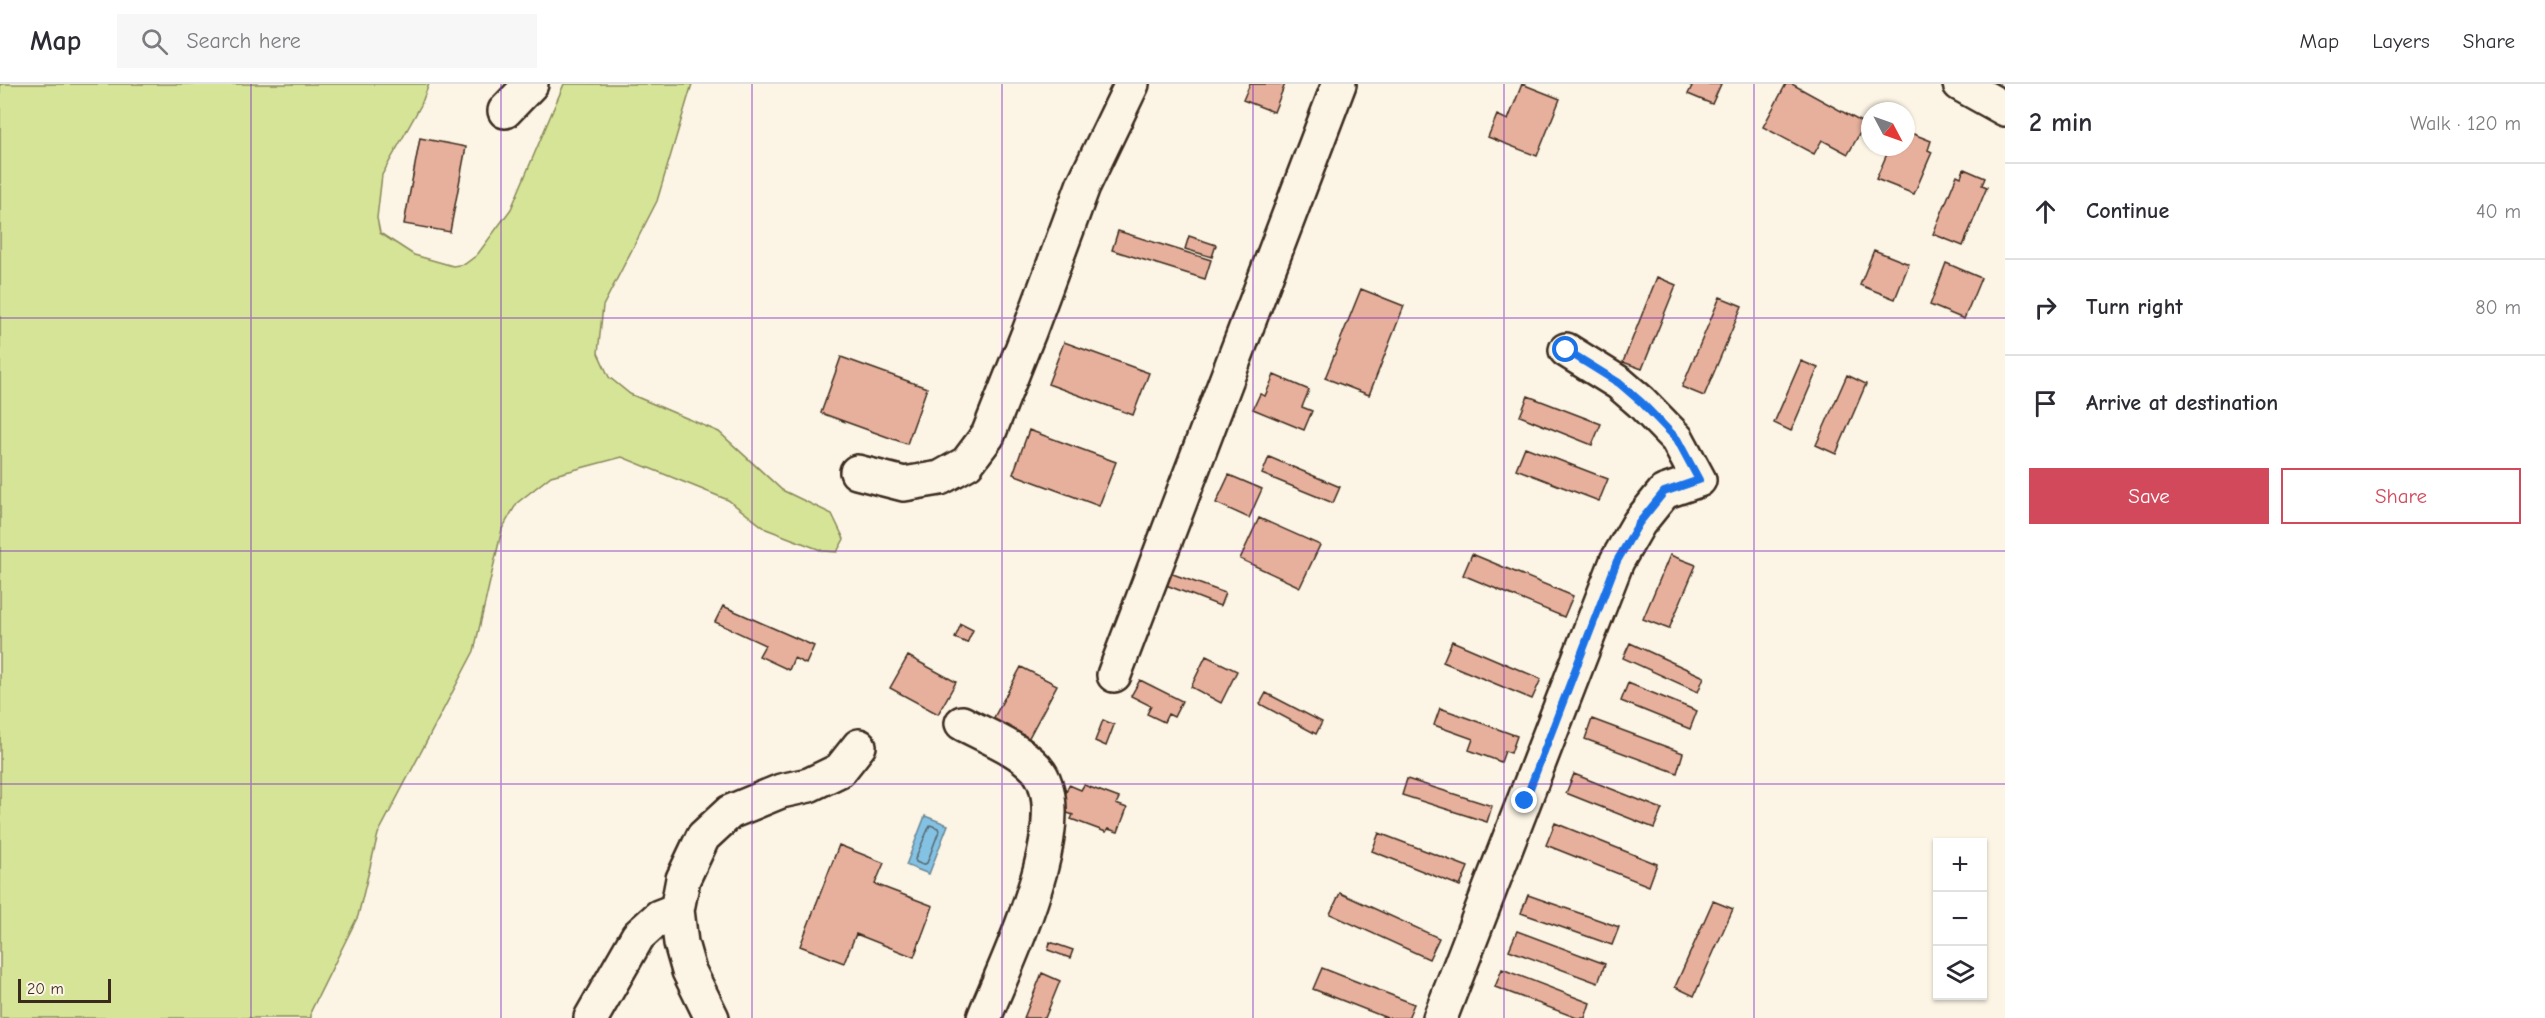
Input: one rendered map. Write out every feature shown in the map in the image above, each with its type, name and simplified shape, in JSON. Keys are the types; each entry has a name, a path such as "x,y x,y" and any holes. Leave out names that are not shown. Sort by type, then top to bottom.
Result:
{"street":[{"path":"505,111 531,84"},
{"path":"857,472 904,484 940,477 967,463 988,435 1083,186 1132,84"},
{"path":"1114,675 1339,84"},
{"path":"1960,84 2005,109"},
{"path":"1440,1018 1617,561 1639,523 1664,492 1699,480 1677,439 1641,402 1619,383 1566,350"},
{"path":"962,723 1036,768 1048,788 1050,810 1047,845 1035,888 984,1018"},
{"path":"712,1018 689,971 681,943 677,910 682,879 704,837 730,812 782,791 809,785 840,770 859,746"},
{"path":"591,1018 639,936 659,917 677,910"}],"green space":[{"path":"0,84 429,84 421,105 382,175 377,218 380,233 414,255 453,266 465,264 477,255 511,209 564,84 692,84 657,201 603,306 598,353 609,377 630,394 719,432 782,490 832,514 844,539 837,552 823,551 766,529 728,500 622,457 551,476 517,503 502,529 474,651 378,834 358,916 311,1011 311,1018 0,1018"}],"water":[{"path":"925,816 948,825 929,874 906,865"}],"building":[{"path":"1250,84 1285,84 1274,112 1243,100"},
{"path":"1522,84 1560,99 1537,156 1488,137 1497,115 1508,120"},
{"path":"1688,84 1721,84 1712,104 1688,94 1692,86"},
{"path":"1786,84 1792,84 1861,122 1861,131 1848,154 1822,140 1814,154 1763,127"},
{"path":"1915,135 1931,141 1928,150 1932,152 1914,194 1876,179 1886,156 1915,156"},
{"path":"420,138 466,147 450,232 404,224"},
{"path":"1964,169 1985,178 1982,185 1987,187 1963,246 1933,234 1957,175 1961,177"},
{"path":"1118,231 1211,260 1205,279 1112,250"},
{"path":"1189,236 1216,245 1212,257 1185,249"},
{"path":"1874,250 1909,264 1895,299 1860,285"},
{"path":"1946,263 1981,278 1964,319 1930,305"},
{"path":"1657,277 1676,285 1642,369 1623,362"},
{"path":"1361,289 1404,306 1369,395 1325,378"},
{"path":"1720,297 1742,306 1704,396 1682,387"},
{"path":"1064,342 1149,373 1133,415 1048,384"},
{"path":"841,357 927,388 907,444 821,413"},
{"path":"1801,361 1818,368 1791,431 1774,423"},
{"path":"1274,375 1309,390 1302,407 1312,411 1304,430 1253,409 1260,394 1265,396"},
{"path":"1847,375 1866,384 1836,454 1816,445"},
{"path":"1528,396 1601,424 1592,445 1520,416"},
{"path":"1029,430 1116,462 1099,506 1013,474"},
{"path":"1525,447 1608,479 1599,501 1516,469"},
{"path":"1269,457 1340,487 1333,503 1262,474"},
{"path":"1229,475 1262,489 1249,518 1216,503"},
{"path":"1259,518 1320,545 1300,587 1240,559"},
{"path":"1472,554 1573,596 1564,617 1463,575"},
{"path":"1670,555 1696,565 1669,629 1643,619"},
{"path":"1170,573 1225,593 1220,606 1166,585"},
{"path":"723,606 814,646 806,664 794,658 789,670 759,656 765,645 715,622"},
{"path":"961,624 973,630 967,643 955,638"},
{"path":"1452,641 1541,679 1532,699 1443,662"},
{"path":"1630,643 1704,677 1698,692 1623,658"},
{"path":"908,656 956,682 938,714 890,688"},
{"path":"1206,656 1237,671 1221,703 1191,687"},
{"path":"1021,667 1057,685 1026,743 990,725"},
{"path":"1140,680 1182,701 1174,717 1168,714 1164,722 1147,714 1151,706 1131,696"},
{"path":"1628,683 1697,711 1690,729 1621,701"},
{"path":"1266,693 1322,722 1316,734 1260,704"},
{"path":"1440,708 1517,736 1511,753 1505,751 1501,762 1469,750 1473,739 1434,725"},
{"path":"1592,719 1683,753 1677,773 1585,739"},
{"path":"1103,720 1114,725 1106,746 1095,741"},
{"path":"1574,774 1662,809 1654,828 1566,793"},
{"path":"1407,779 1492,806 1487,822 1402,795"},
{"path":"1069,785 1081,790 1084,785 1119,798 1116,804 1127,808 1118,832 1108,829 1106,832 1071,819 1073,815 1059,810"},
{"path":"1555,823 1657,864 1649,886 1546,845"},
{"path":"1379,833 1468,867 1460,886 1372,851"},
{"path":"839,845 884,863 875,884 933,906 914,957 856,934 844,963 800,946"},
{"path":"1340,893 1439,938 1429,959 1330,914"},
{"path":"1528,895 1619,927 1612,945 1521,913"},
{"path":"1713,901 1733,909 1694,996 1675,987"},
{"path":"1517,931 1605,964 1598,983 1509,950"},
{"path":"1050,942 1073,950 1070,958 1048,950"},
{"path":"1322,968 1414,1004 1408,1018 1387,1018 1313,989"},
{"path":"1502,969 1590,1003 1585,1018 1577,1018 1495,987"},
{"path":"1042,973 1060,981 1045,1018 1024,1018"}],"route":[{"path":"1525,801 1617,561 1639,523 1664,492 1699,480 1677,439 1641,402 1619,383 1566,350"}]}
